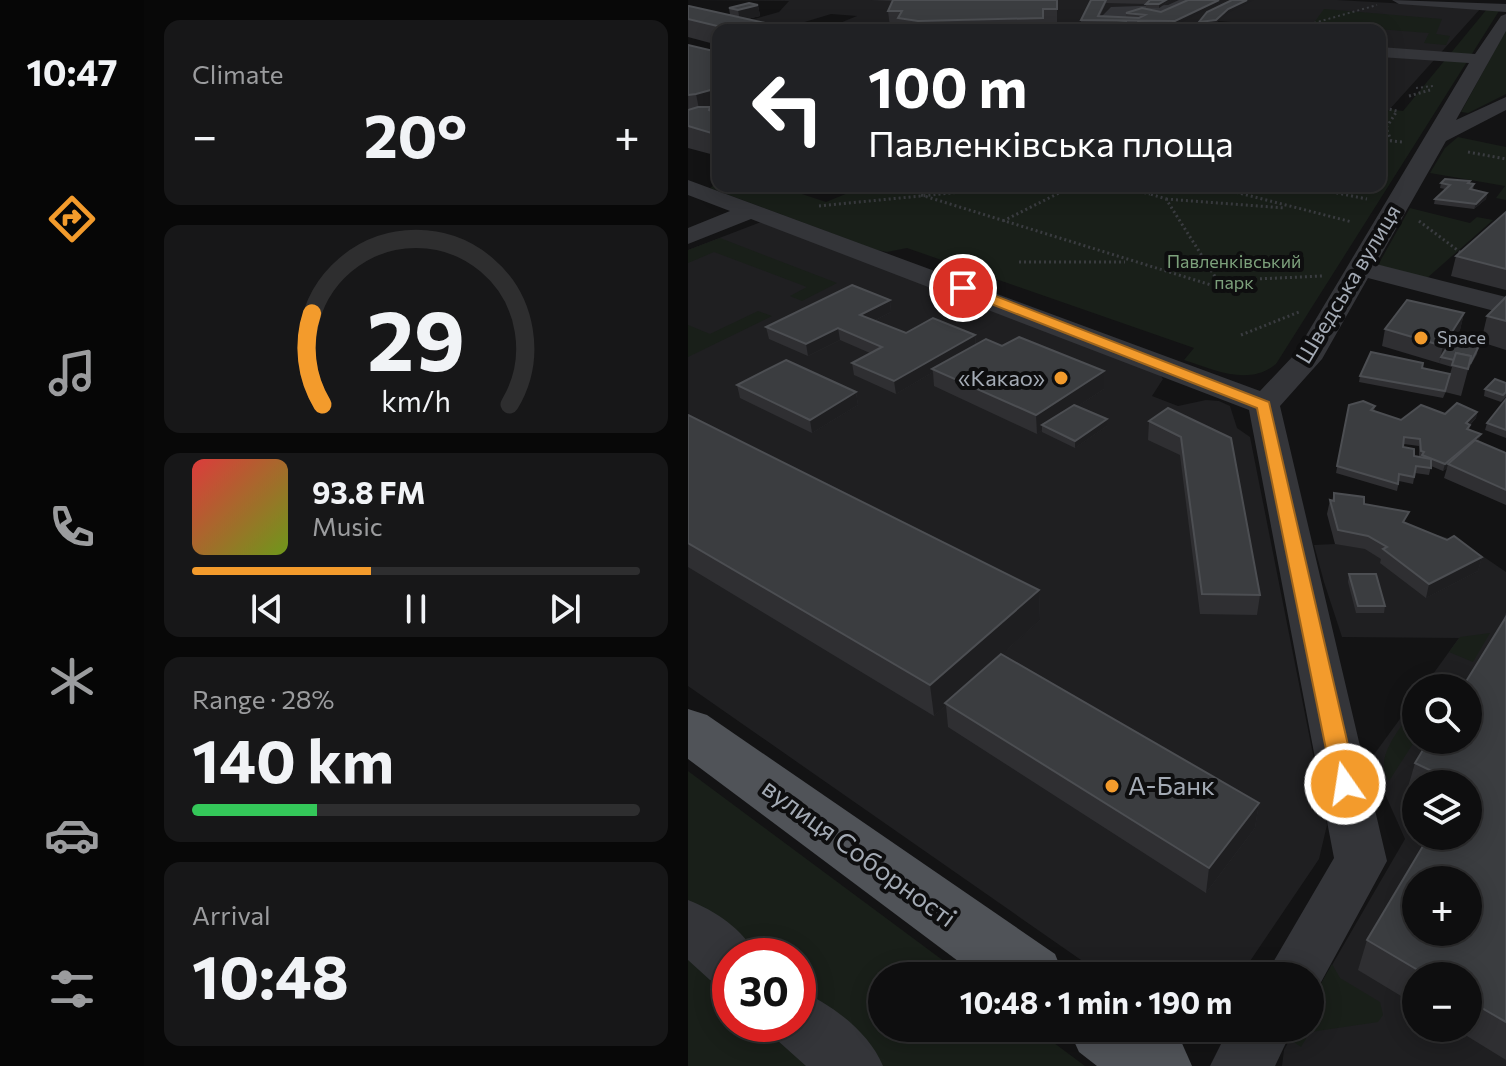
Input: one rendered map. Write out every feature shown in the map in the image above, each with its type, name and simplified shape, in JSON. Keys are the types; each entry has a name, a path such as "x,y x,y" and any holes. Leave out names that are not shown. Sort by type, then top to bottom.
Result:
{"main road":[{"name":"вулиця Соборності","path":"688,730 1011,962"},
{"path":"1123,1042 1156,1066"}],"street":[{"path":"1131,21 1109,17 1111,12 1171,9 1191,0"},
{"path":"1392,1 1506,8"},
{"path":"1199,24 1209,12"},
{"name":"Шведська вулиця","path":"1264,405 1307,359 1506,19"},
{"path":"1386,52 1480,59"},
{"path":"1392,75 1421,54"},
{"path":"1438,137 1506,103"},
{"path":"698,187 1264,405 1361,861 1302,962"},
{"path":"688,237 752,210"},
{"path":"1356,271 1506,306"},
{"path":"688,925 712,946"},
{"path":"816,1035 852,1066"},
{"path":"1241,1066 1255,1042"}],"path":[{"path":"1308,24 1392,1"},
{"path":"1386,108 1397,111 1386,128 1391,141 1386,141"},
{"path":"921,195 926,192"},
{"path":"811,209 834,202 954,192"},
{"path":"1002,221 1061,192"},
{"path":"1142,192 1166,199 1300,209"},
{"path":"1235,192 1324,214"},
{"path":"1327,192 1344,196"},
{"path":"921,195 1224,289 1166,199"},
{"path":"1396,203 1464,255"},
{"path":"1019,262 1130,262"},
{"path":"1235,280 1356,271"},
{"path":"1241,335 1284,317 1340,302"}],"shaded area":[{"path":"688,0 1337,0 1481,8 1386,113 1386,24 1244,24 1217,21 1210,24 837,24 857,16 831,14 798,24 768,24 751,20 779,12 789,1"},
{"path":"761,222 1158,372 1163,379 1152,396 1178,406 1206,400 1230,406 1237,428 1250,437 1327,825 1319,859 1249,962 1084,962 688,686 688,250"},
{"path":"1406,526 1462,542 1506,572 1506,1066 1282,1066 1288,1042 1324,1042 1324,979 1402,844 1402,850 1482,850 1482,770 1402,770 1402,832 1370,760 1402,716 1402,754 1482,754 1482,674 1433,674 1459,638 1342,637 1314,545 1335,544"}],"green space":[{"path":"1324,9 1442,19 1436,34 1450,36 1446,45 1424,43 1429,33 1386,30 1386,24 1313,24"},
{"name":"Павленківський парк","path":"1487,9 1499,11 1386,190 1386,113 1390,109 1403,111"},
{"path":"1506,30 1506,94 1468,113 1461,112"},
{"path":"1458,137 1506,147 1506,200 1496,198 1505,186 1430,173 1445,148"},
{"name":"Павленківський парк","path":"721,192 796,192 826,202 850,192 1385,192 1276,364 1265,371 1242,375 1184,360 1194,348 907,248 887,252 877,250"},
{"path":"1410,208 1470,223 1477,217 1493,220 1427,278 1378,265"},
{"path":"720,238 837,283 802,301 790,296 807,287 714,252 688,263 688,250"},
{"path":"758,311 772,316 688,357 688,325 710,334"},
{"path":"1490,633 1473,662 1449,652 1460,637"},
{"path":"1402,726 1402,754 1406,754 1389,781 1384,762"},
{"path":"688,771 945,962 868,962 868,1042 1053,1042 1085,1066 688,1066"},
{"path":"1332,964 1340,978 1380,1002 1383,1015 1378,1022 1324,1030 1324,978"}],"building":[{"path":"893,0 1057,0 1057,9 1043,9 1043,18 918,21 898,18 902,11 888,11"},
{"path":"1091,0 1106,0 1098,16 1139,18 1145,15 1126,13 1142,8 1161,12 1188,0 1219,0 1175,21 1081,20"},
{"path":"1150,0 1166,0 1159,4 1146,4"},
{"path":"1232,0 1247,0 1228,9 1216,20 1199,22 1207,12"},
{"path":"749,3 758,5 738,10 729,8"},
{"path":"688,6 769,24 712,25 688,19"},
{"path":"1138,22 1169,23 1169,24"},
{"path":"688,45 712,51 712,90 688,95"},
{"path":"710,107 712,133 688,126 688,110"},
{"path":"1445,179 1470,181 1468,183 1474,184 1470,189 1487,193 1476,204 1435,199 1450,185 1441,183"},
{"path":"1506,212 1506,269 1456,256"},
{"path":"852,285 890,300 860,315 906,333 933,318 975,335 894,381 852,363 882,347 838,328 806,344 766,327"},
{"path":"1506,297 1506,321 1487,316"},
{"path":"1407,300 1464,313 1443,346 1385,329"},
{"path":"1019,337 1104,371 1036,415 932,369 986,339 1002,346"},
{"path":"1451,341 1478,348 1470,364 1471,356 1456,353 1454,360 1441,357"},
{"path":"1371,352 1423,363 1422,368 1450,374 1445,391 1360,376"},
{"path":"1456,353 1471,356 1468,369 1452,365"},
{"path":"786,360 856,392 810,420 737,385"},
{"path":"1495,379 1506,383 1503,395 1485,389"},
{"path":"1506,399 1506,430 1487,423"},
{"path":"1363,401 1375,406 1371,410 1401,420 1421,405 1445,414 1457,403 1477,412 1466,423 1470,425 1467,429 1481,434 1445,464 1422,455 1420,439 1404,437 1403,447 1414,449 1414,456 1431,459 1431,468 1416,466 1414,477 1399,474 1398,484 1337,466 1349,405"},
{"path":"1074,405 1107,419 1075,441 1042,425"},
{"path":"1168,408 1231,438 1260,595 1202,594 1181,437 1149,421"},
{"path":"688,415 1039,590 930,685 688,543"},
{"path":"1475,440 1506,453 1506,490 1448,464"},
{"path":"1334,493 1364,497 1364,504 1409,512 1403,522 1447,540 1454,536 1482,557 1429,584 1383,549 1387,547 1368,536 1338,530 1330,500 1334,501"},
{"path":"1349,574 1376,574 1385,606 1358,606"},
{"path":"1506,617 1506,1022 1482,1008 1482,962 1404,962 1367,940 1402,881 1402,946 1482,946 1482,866 1411,866 1421,850 1482,850 1482,770 1430,770 1415,763 1420,754 1482,754 1482,674 1471,674"},
{"name":"А-Банк","path":"1001,654 1259,803 1209,868 945,703"}],"place":[{"name":"Space","path":"1421,338"},
{"name":"«Какао»","path":"1061,378"},
{"name":"А-Банк","path":"1112,786"}],"route":[{"path":"963,288 1264,405 1345,784"}]}
